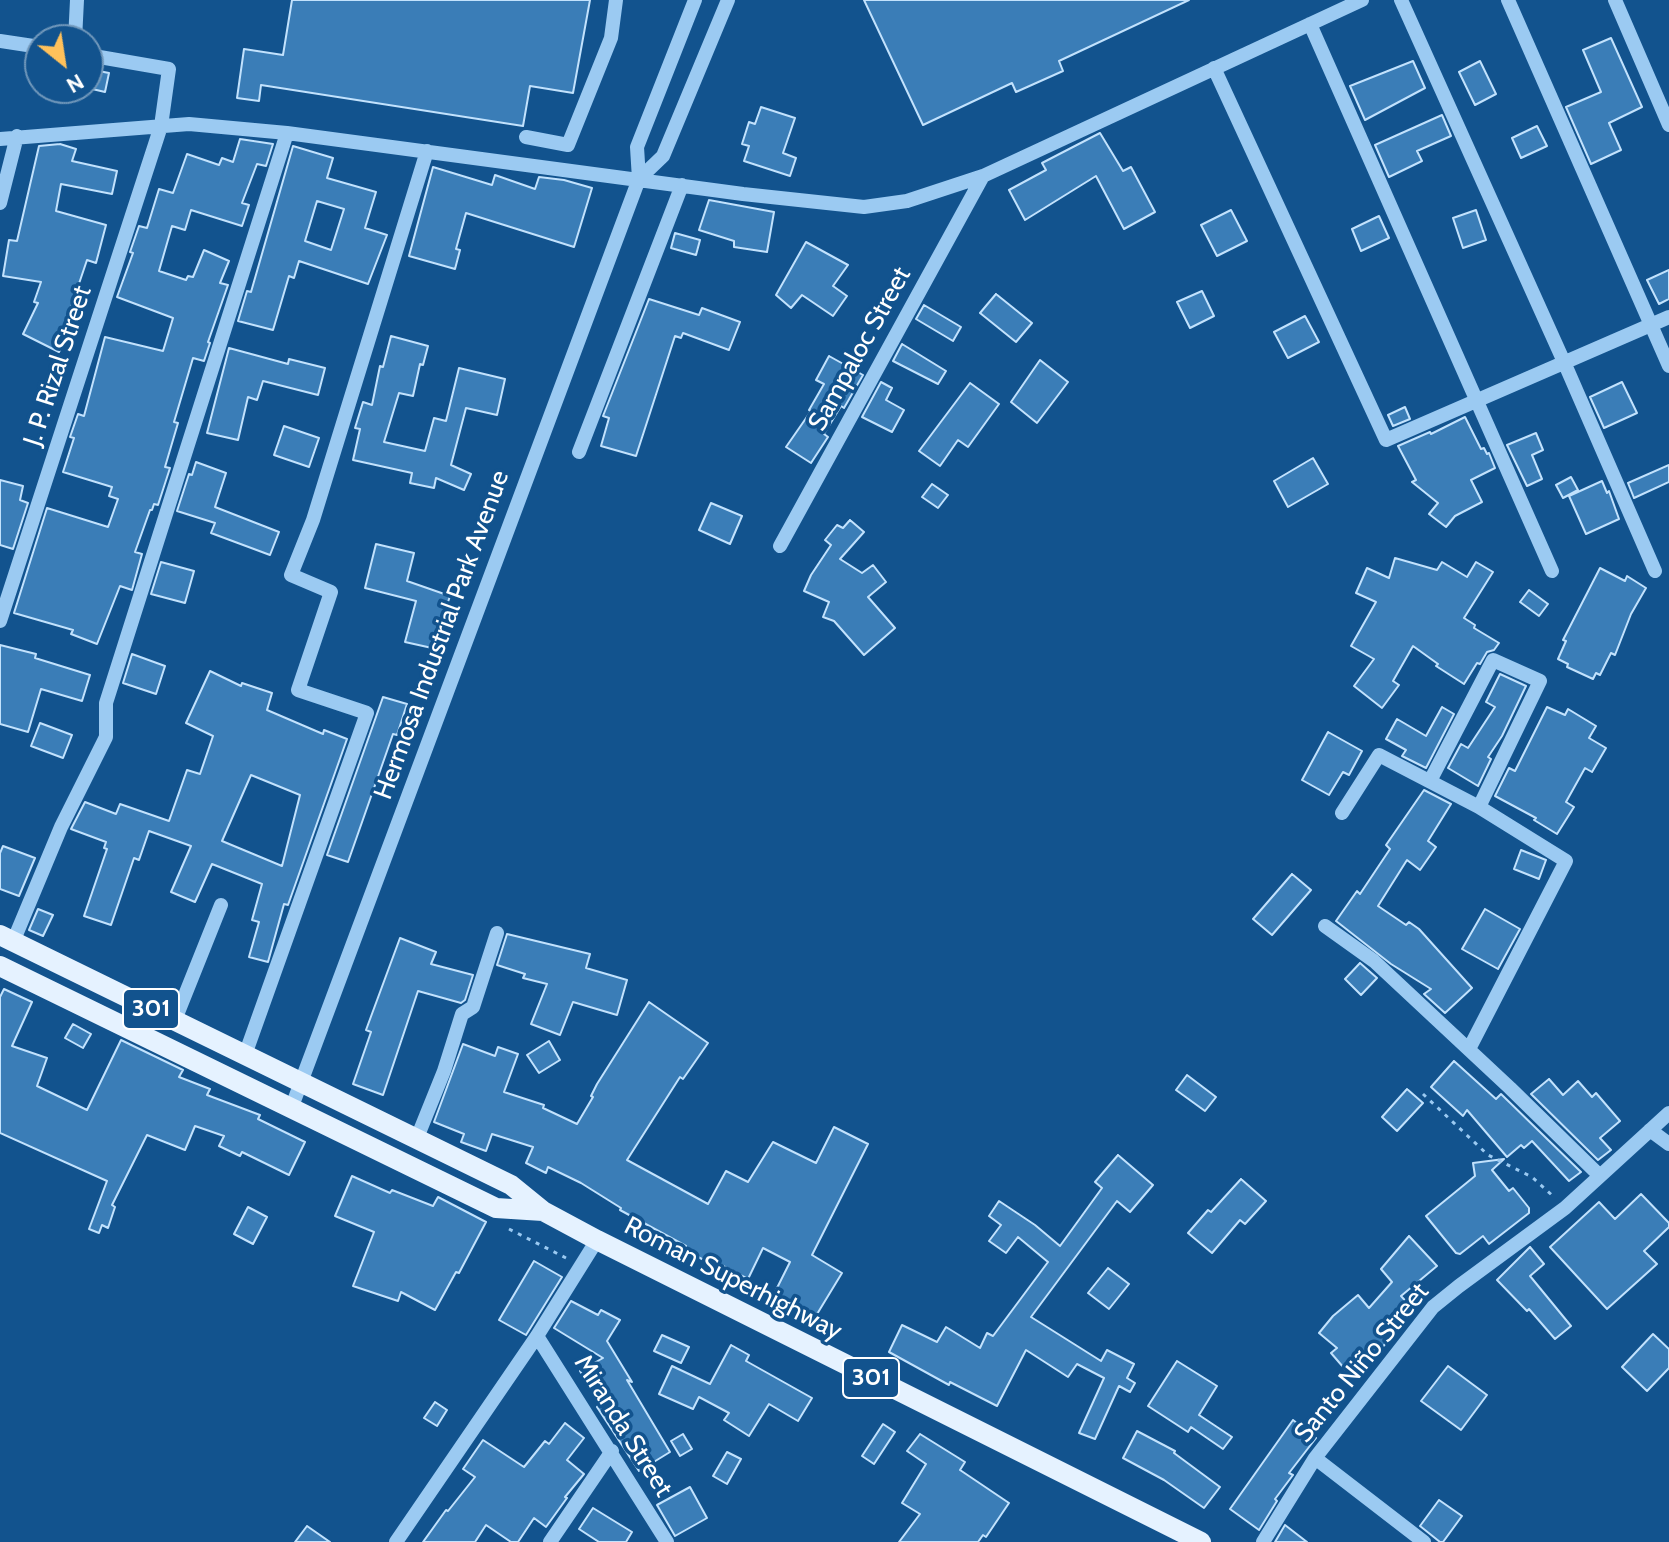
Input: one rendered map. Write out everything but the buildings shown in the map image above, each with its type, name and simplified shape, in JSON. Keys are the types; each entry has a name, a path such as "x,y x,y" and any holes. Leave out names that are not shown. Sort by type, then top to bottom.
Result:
{"main road":[{"name":"Roman Superhighway","path":"6,939 511,1185 543,1211 597,1240 1201,1542"},
{"name":"Roman Superhighway","path":"0,966 496,1208 543,1211"}],"street":[{"path":"76,24 77,0"},
{"path":"526,137 568,145 611,38 616,0"},
{"path":"639,179 637,147 695,0"},
{"path":"639,179 663,156 728,0"},
{"path":"0,139 189,124 287,133 864,207 907,201 983,176 1362,0"},
{"path":"1401,0 1655,571"},
{"path":"1508,0 1669,366"},
{"path":"1615,0 1669,125"},
{"path":"1310,24 1552,571"},
{"path":"0,41 24,45"},
{"name":"J. P. Rizal Street","path":"0,621 161,126 169,69 104,58"},
{"path":"1214,68 1386,440 1669,317"},
{"path":"6,939 106,737 106,703 287,133"},
{"path":"0,203 17,136"},
{"path":"245,1055 367,713 298,690 331,592 291,575 313,520 427,151"},
{"name":"Sampaloc Street","path":"780,546 983,176"},
{"name":"Hermosa Industrial Park Avenue","path":"291,1109 639,179"},
{"path":"579,452 682,185"},
{"path":"1430,781 1493,660 1540,681 1479,807"},
{"path":"1342,813 1379,755 1479,807 1566,861 1469,1049"},
{"path":"175,1020 221,905"},
{"path":"1325,926 1374,961 1600,1176"},
{"path":"417,1138 444,1071 462,1014 473,1007 497,933"},
{"name":"Santo Niño Street","path":"1263,1542 1315,1458 1433,1307 1565,1208 1669,1113"},
{"path":"1650,1130 1669,1144"},
{"path":"396,1542 537,1336 597,1240"},
{"name":"Miranda Street","path":"537,1336 667,1542"},
{"path":"550,1542 612,1451"},
{"path":"1315,1458 1424,1542"}],"path":[{"path":"1423,1094 1488,1155 1532,1177 1565,1208"}]}
